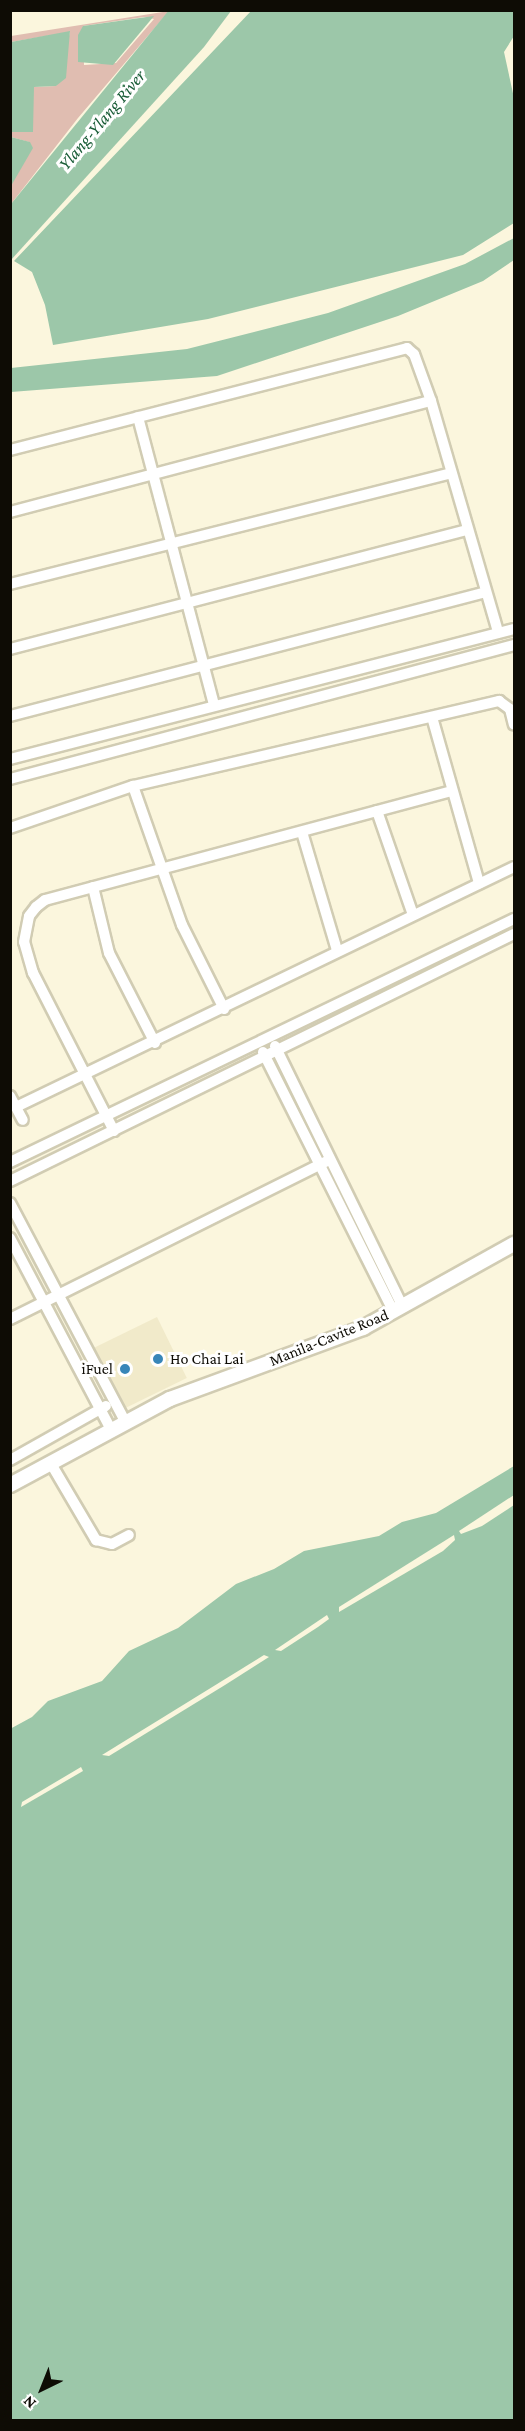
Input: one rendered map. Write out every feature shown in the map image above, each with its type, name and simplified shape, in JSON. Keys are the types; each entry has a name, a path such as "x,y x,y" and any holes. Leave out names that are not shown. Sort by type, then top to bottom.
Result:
{"main road":[{"name":"Manila-Cavite Road","path":"10,1485 110,1428 170,1398 363,1328 514,1244"}],"street":[{"path":"10,450 407,348 414,354 431,401 498,632"},
{"path":"10,512 431,401"},
{"path":"138,417 155,473 214,705"},
{"path":"10,584 451,473"},
{"path":"10,650 467,530"},
{"path":"10,716 485,592"},
{"path":"10,759 118,733 214,705 514,628"},
{"path":"10,779 514,645"},
{"path":"10,828 133,786 499,701 510,709 514,725"},
{"path":"432,717 479,884"},
{"path":"118,733 122,748"},
{"path":"133,786 164,867 182,925 224,1010"},
{"path":"114,1131 33,973 24,942 29,916 45,900 452,791"},
{"path":"377,812 413,915"},
{"path":"302,832 337,950"},
{"path":"16,1107 224,1010 337,950 514,867"},
{"path":"93,887 109,953 154,1043"},
{"path":"10,1162 514,919"},
{"path":"10,1181 278,1052 514,934"},
{"path":"271,1038 398,1310"},
{"path":"258,1044 318,1166 398,1310"},
{"path":"10,1096 23,1120"},
{"path":"10,1319 329,1160"},
{"path":"10,1203 125,1421"},
{"path":"10,1238 110,1428"},
{"path":"10,1460 115,1401"},
{"path":"50,1462 96,1540 112,1544 129,1535"}],"shaded area":[{"path":"169,11 78,118 11,204 11,186 29,142 11,137 11,132 33,132 32,90 34,87 56,86 70,32 11,42 11,36","holes":["144,17 154,19 116,63 84,65 83,26"]},
{"path":"157,1317 187,1378 124,1409 94,1348"}],"water":[{"name":"Ylang-Ylang River","path":"169,10 231,11 204,47 11,260 11,204"},
{"path":"252,10 514,11 514,36 504,52 514,98 514,223 463,255 208,319 53,345 45,305 32,272 14,261"},
{"path":"154,16 113,65 78,62 78,35 83,26"},
{"path":"70,31 66,78 56,86 34,87 33,132 11,132 11,42"},
{"path":"11,137 30,142 33,148 11,186"},
{"path":"514,238 514,260 483,281 398,316 217,376 11,392 11,368 187,349 328,313 465,264"},
{"path":"514,1466 514,2420 11,2420 10,1729 32,1717 48,1701 102,1681 129,1651 178,1628 236,1584 274,1569 304,1551 379,1536 402,1522 436,1513"}],"pier":[{"path":"514,1495 514,1505 482,1526 461,1534 459,1531"},
{"path":"454,1535 455,1540 443,1551 339,1612 339,1607"},
{"path":"327,1615 329,1619 318,1627 281,1651 275,1650"},
{"path":"264,1655 269,1657 109,1756 102,1755"},
{"path":"81,1767 83,1771 21,1807 22,1802"}],"place":[{"name":"Ho Chai Lai","path":"158,1359"},
{"name":"iFuel","path":"125,1369"}]}
